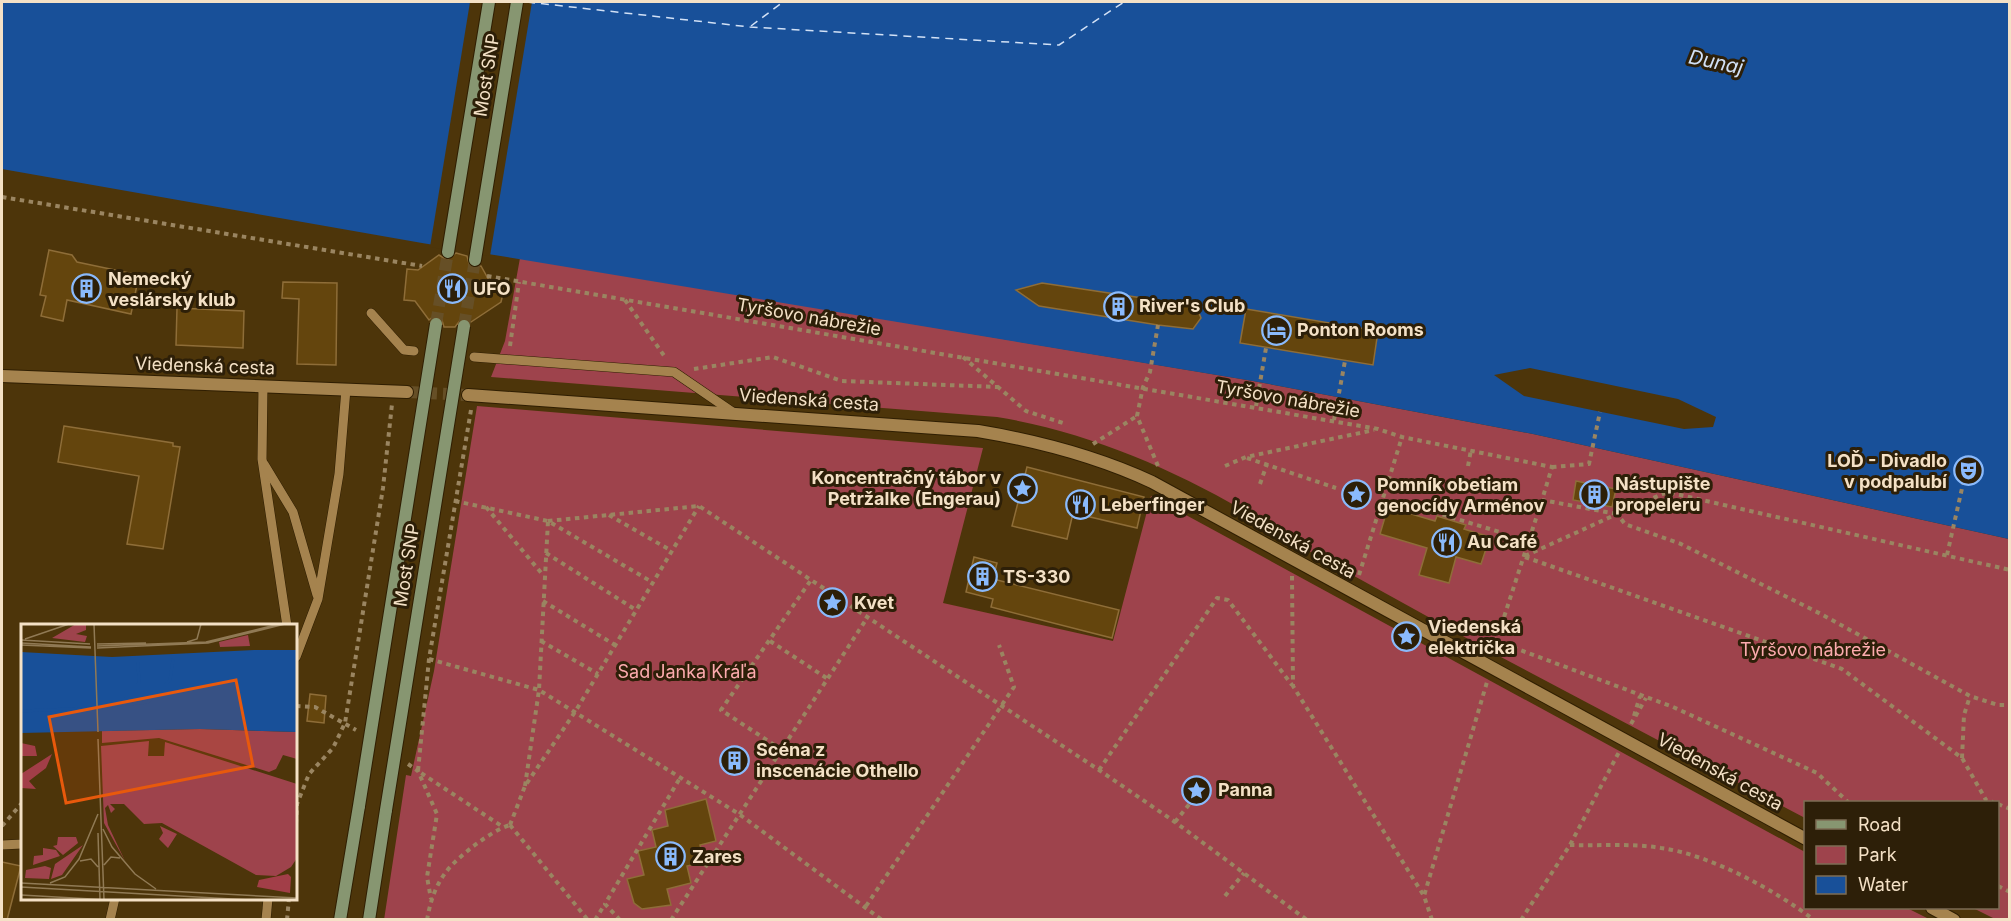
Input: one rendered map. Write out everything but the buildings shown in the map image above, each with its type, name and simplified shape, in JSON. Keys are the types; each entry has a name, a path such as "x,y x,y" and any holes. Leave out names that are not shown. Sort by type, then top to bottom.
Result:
{"main road":[{"name":"Most SNP","path":"448,252 489,2"},
{"name":"Most SNP","path":"475,260 517,2"},
{"name":"Most SNP","path":"340,920 436,324"},
{"name":"Most SNP","path":"369,920 464,326"}],"street":[{"name":"Viedenská cesta","path":"2,375 407,392"},
{"name":"Viedenská cesta","path":"470,395 978,431 1071,451 1152,482 1292,561 1804,838"},
{"path":"1934,909 1954,920"}],"lane":[{"path":"371,313 404,350 414,351"},
{"path":"474,357 508,362 674,372 711,394 734,413"},
{"path":"263,386 262,459 287,624"},
{"path":"297,654 318,599 339,474 346,389"},
{"path":"262,459 293,512 318,599"},
{"path":"2,845 21,844"},
{"path":"110,920 115,900"},
{"path":"266,920 268,900"}],"path":[{"path":"2,197 422,266"},
{"name":"Tyršovo nábrežie","path":"487,276 1334,420 1378,429 1402,437 1552,468 1589,464 1600,412"},
{"path":"508,362 519,282"},
{"path":"625,300 674,372 773,357 842,381 998,387"},
{"path":"1158,325 1150,372 1143,387 1137,416 1158,466"},
{"path":"1256,406 1266,348"},
{"path":"962,357 1026,411 1066,424"},
{"path":"1334,420 1345,361"},
{"path":"431,899 427,877 437,814 418,771 429,659 456,501 470,395"},
{"path":"297,804 309,774 333,748 345,723 383,488 392,408"},
{"path":"1093,444 1137,416"},
{"path":"1225,466 1246,458 1378,429"},
{"path":"1359,575 1402,437"},
{"path":"1468,466 1470,450"},
{"path":"1246,458 1336,488"},
{"path":"1260,484 1267,464"},
{"path":"1493,652 1552,468"},
{"path":"1947,555 1964,484"},
{"path":"383,488 393,490"},
{"path":"1525,557 1667,492 2010,570"},
{"path":"1542,500 1617,514 1625,524 1681,544 1821,614 1970,696 1998,705 2010,705"},
{"path":"456,501 548,521 652,582"},
{"path":"1375,501 1382,502"},
{"path":"548,521 699,506 1099,770 1175,822 1307,920"},
{"path":"510,825 525,786 575,712 670,550 699,506"},
{"path":"486,507 544,575"},
{"path":"1434,512 1503,533"},
{"path":"609,514 670,550"},
{"path":"525,786 538,690 548,521"},
{"path":"546,553 636,610"},
{"path":"1525,557 1842,669 1962,759 1986,800 1989,801"},
{"path":"1292,561 1293,686"},
{"path":"782,750 721,710 811,580"},
{"path":"1099,770 1217,598 1228,600 1293,686 1424,896 1432,920"},
{"path":"543,601 615,645"},
{"path":"671,920 867,618"},
{"path":"541,641 598,674"},
{"path":"770,641 828,679"},
{"path":"1496,641 1673,707 1817,773 1847,801"},
{"path":"866,906 1014,687 999,645"},
{"path":"429,659 538,690 739,814 866,906 880,919"},
{"path":"1424,896 1488,679"},
{"path":"1640,696 1631,724 1646,698"},
{"path":"1962,759 1964,715 1970,696"},
{"path":"297,706 315,707 356,730"},
{"path":"1521,920 1569,845 1619,752"},
{"path":"407,764 503,827"},
{"path":"595,920 680,778"},
{"path":"1175,822 1191,802"},
{"path":"2,826 21,804"},
{"path":"427,920 431,899 446,871 471,849 503,827 510,825"},
{"path":"510,825 588,920"},
{"path":"1569,845 1662,848 1673,851 1718,865 1796,906 1814,920"},
{"path":"1225,896 1244,873"},
{"path":"287,920 289,900"},
{"path":"605,904 620,920"}],"green space":[{"name":"Tyršovo nábrežie","path":"520,258 1253,381 1533,434 2009,539 2009,919 1995,919 1975,909 1999,909 1999,801 1804,801 1804,817 1499,656 1251,519 1250,514 1220,497 1128,454 1064,432 997,417 491,377 505,341"},
{"name":"Sad Janka Kráľa","path":"477,406 983,448 943,603 1113,641 1151,496 1804,851 1804,909 1909,909 1929,919 384,920 406,775 411,776 434,671"}],"water":[{"name":"Dunaj","path":"2,2 2009,2 2009,539 1533,434 1253,381 422,243 2,169"}],"pier":[{"path":"470,2 532,2 490,256 430,247"},
{"path":"1530,368 1678,399 1716,417 1713,427 1684,429 1524,396 1494,375"}],"ferry route":[{"path":"527,2 750,27 1059,45 1124,2"},
{"path":"751,26 783,2"}],"tunnel":[{"path":"436,324 448,252"},
{"path":"464,326 475,260"},
{"path":"407,392 468,395"}],"place":[{"name":"Nemecký veslársky klub","path":"87,289"},
{"name":"UFO","path":"452,289"},
{"name":"River's Club","path":"1118,306"},
{"name":"Ponton Rooms","path":"1276,330"},
{"name":"LOĎ - Divadlo v podpalubí","path":"1968,471"},
{"name":"Koncentračný tábor v Petržalke (Engerau)","path":"1022,488"},
{"name":"Nástupište propeleru","path":"1594,494"},
{"name":"Pomník obetiam genocídy Arménov","path":"1356,495"},
{"name":"Leberfinger","path":"1080,505"},
{"name":"Au Café","path":"1446,542"},
{"name":"TS-330","path":"982,577"},
{"name":"Kvet","path":"833,603"},
{"name":"Viedenská električka","path":"1407,637"},
{"name":"Scéna z inscenácie Othello","path":"735,760"},
{"name":"Panna","path":"1197,790"},
{"name":"Zares","path":"671,857"}]}
